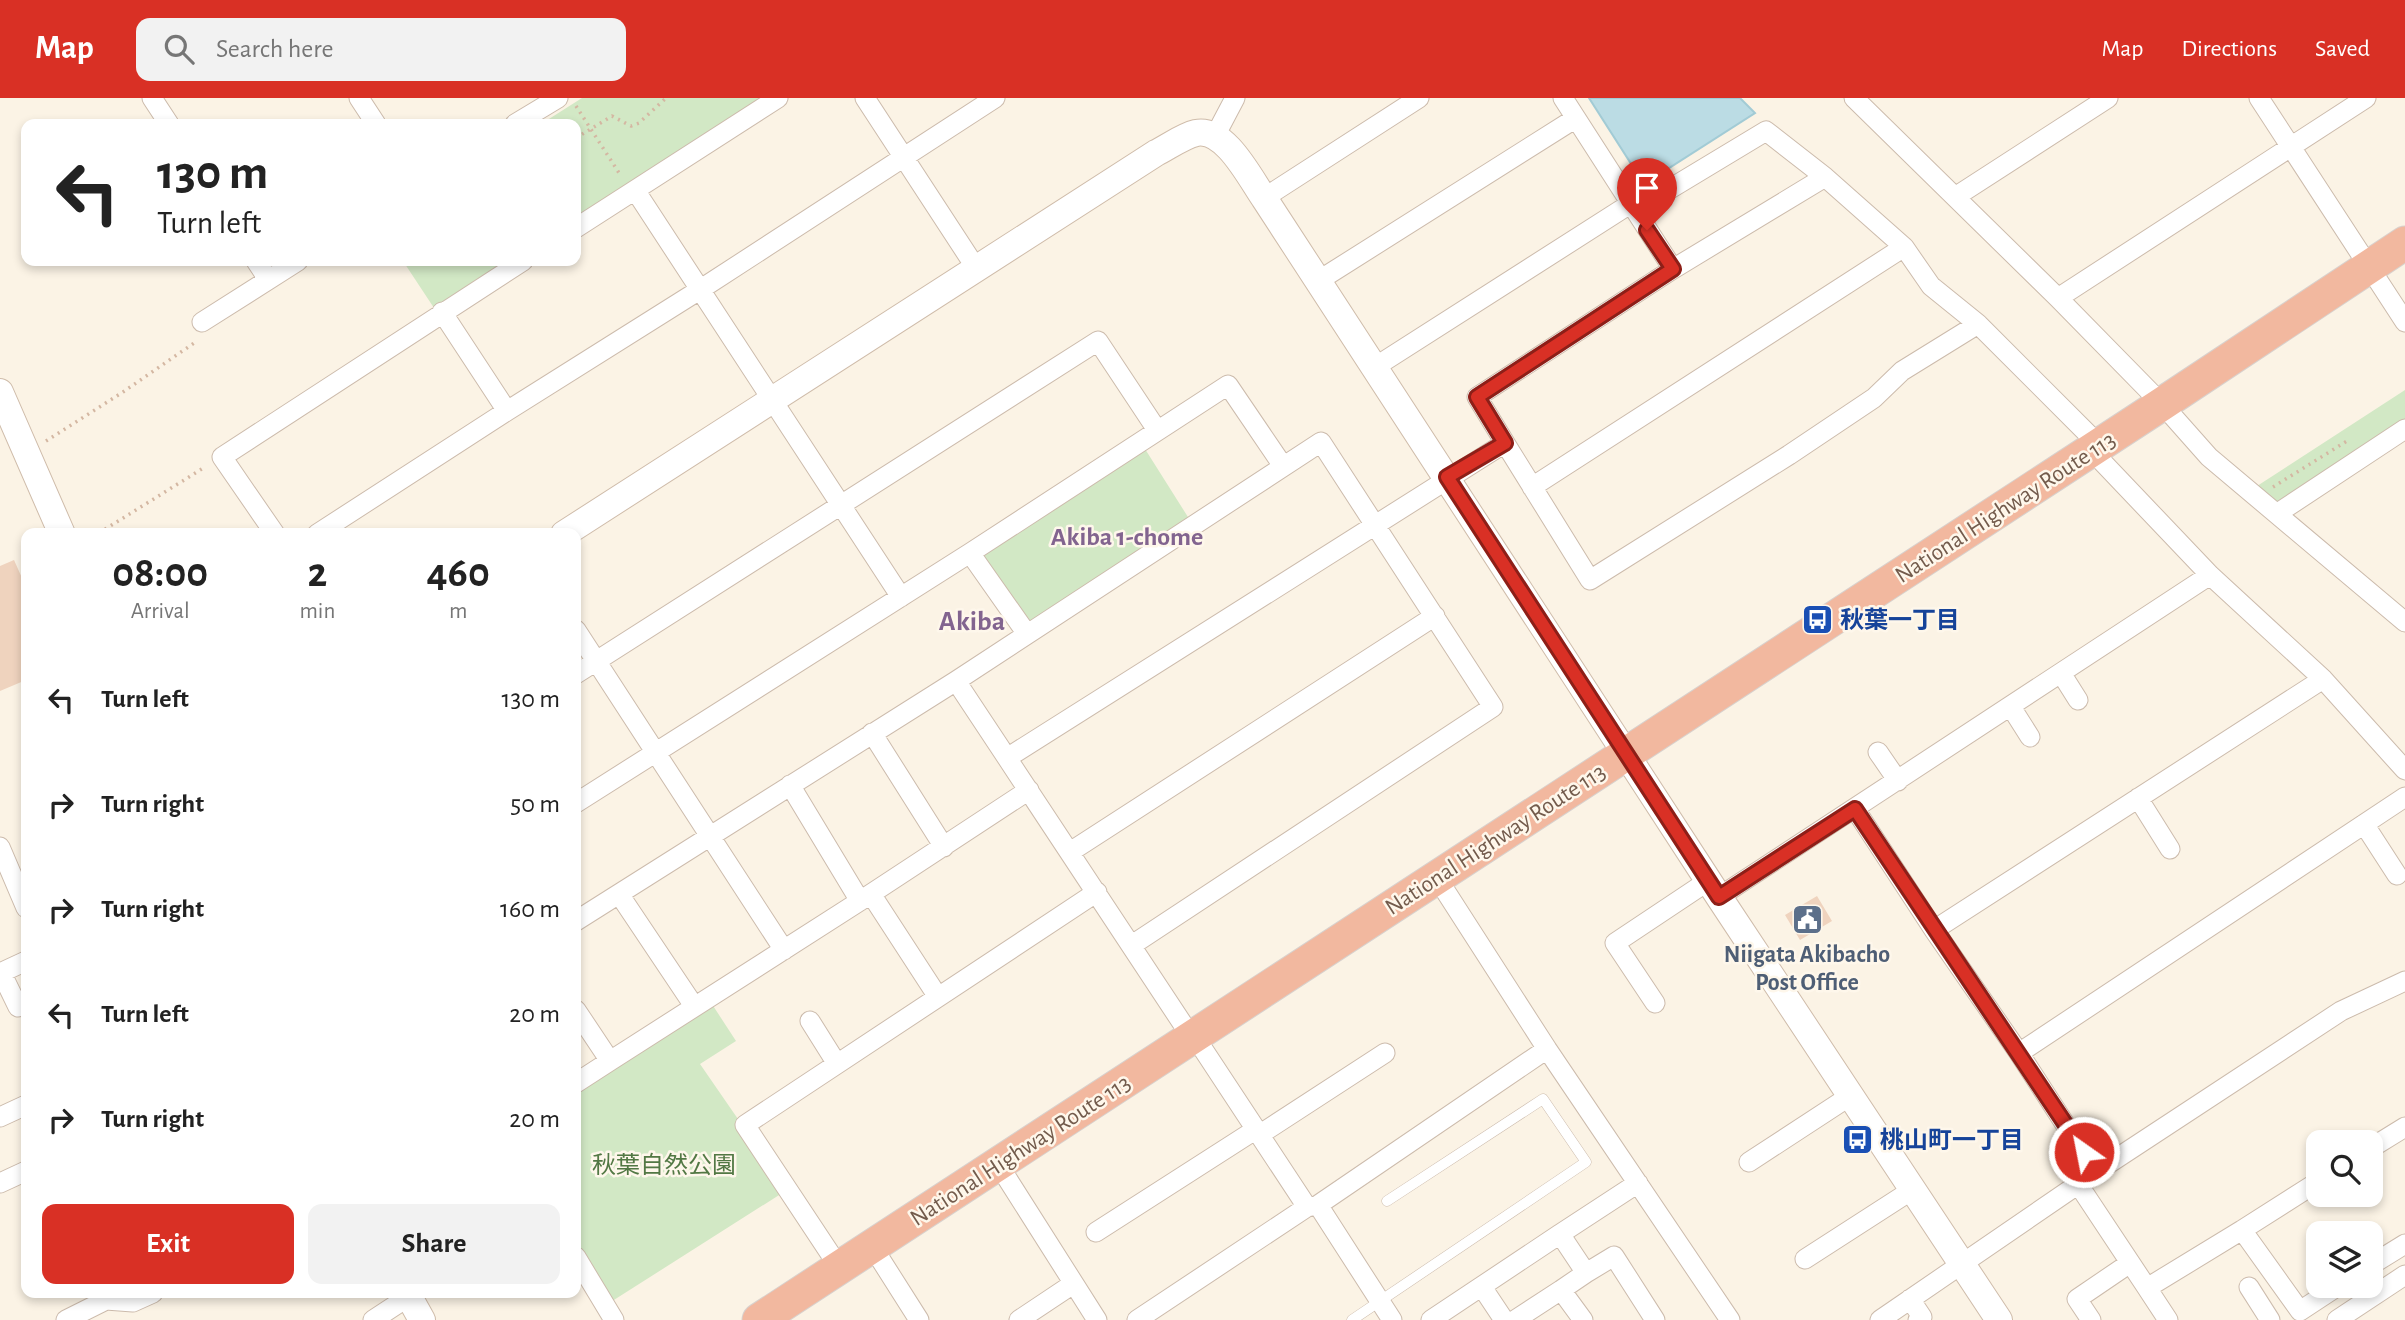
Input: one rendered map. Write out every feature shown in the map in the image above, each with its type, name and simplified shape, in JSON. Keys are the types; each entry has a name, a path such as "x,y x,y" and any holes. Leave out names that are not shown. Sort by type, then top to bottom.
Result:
{"highway":[{"name":"National Highway Route 113","path":"760,1320 2405,243"}],"street":[{"path":"152,98 166,119"},
{"path":"359,98 373,119"},
{"path":"523,119 558,98"},
{"path":"581,225 778,98"},
{"path":"865,98 976,268"},
{"path":"326,528 995,98"},
{"path":"1215,136 1235,98"},
{"path":"1264,198 1419,98"},
{"path":"1563,98 1673,269"},
{"path":"1854,98 2058,298 2162,404 2209,457 2401,613"},
{"path":"1955,197 2108,98"},
{"path":"2259,98 2405,322"},
{"path":"2058,298 2366,98"},
{"path":"1318,281 1576,118"},
{"path":"1375,367 1632,207 1766,131 1825,177 1904,247 1931,286 1978,324 2095,447 2210,575 2323,679 2405,770"},
{"path":"573,528 1156,153 1197,132 1215,136 1226,144 1264,198 1714,889 1999,1320"},
{"path":"1825,177 1673,269 1477,397 1590,580 1789,455 1874,398 1902,371 1978,324"},
{"path":"634,191 701,289 901,597"},
{"path":"1532,487 1904,247"},
{"path":"259,266 268,279"},
{"path":"202,321 290,266"},
{"path":"271,528 222,457 515,266"},
{"path":"442,312 507,411"},
{"path":"581,671 1098,341 1157,430"},
{"path":"581,800 970,553 1228,385 1283,466"},
{"path":"0,392 59,528"},
{"path":"2278,513 2405,429"},
{"path":"581,918 956,681 1321,442 1493,707 1132,945"},
{"path":"1007,758 1447,477 1505,443"},
{"path":"970,553 1027,634"},
{"path":"1656,1003 1615,943 1855,809 2210,575"},
{"path":"1070,852 1435,616"},
{"path":"581,638 784,950"},
{"path":"2061,673 2078,700"},
{"path":"1934,930 2323,679"},
{"path":"956,681 1257,1132 1392,1320"},
{"path":"2011,707 2030,737"},
{"path":"872,733 944,847"},
{"path":"1878,752 1898,781"},
{"path":"790,785 866,898 938,997"},
{"path":"581,1080 866,898 1029,790"},
{"path":"2019,1053 2405,797"},
{"path":"2138,798 2170,849"},
{"path":"1855,809 2096,1172"},
{"path":"2364,824 2397,875"},
{"path":"0,847 21,896"},
{"path":"1437,878 1547,1049 1730,1320"},
{"path":"839,1267 745,1125 1097,892"},
{"path":"619,894 694,1006"},
{"path":"18,1007 1,973 21,963"},
{"path":"1880,1320 2078,1184 2341,1011 2405,981"},
{"path":"581,1018 610,1061"},
{"path":"810,1021 837,1064"},
{"path":"1137,1320 1547,1049"},
{"path":"1096,1232 1385,1053"},
{"path":"1749,1162 1850,1096"},
{"path":"0,1117 21,1107"},
{"path":"2383,1141 2405,1127"},
{"path":"998,1164 1097,1320"},
{"path":"0,1183 21,1173"},
{"path":"1431,1320 1638,1183"},
{"path":"2078,1184 2168,1320"},
{"path":"2147,1288 2306,1189"},
{"path":"1805,1259 1912,1190"},
{"path":"2242,1230 2300,1311 2320,1298"},
{"path":"1560,1234 1586,1273"},
{"path":"2383,1258 2405,1244"},
{"path":"872,1246 919,1320"},
{"path":"1515,1320 1614,1256 1655,1320"},
{"path":"2091,1320 2077,1299 2130,1263"},
{"path":"581,1265 614,1320"},
{"path":"2337,1320 2405,1275"},
{"path":"1019,1320 1073,1284"},
{"path":"1482,1287 1504,1320"},
{"path":"2249,1287 2270,1320"},
{"path":"1561,1290 1583,1320"},
{"path":"66,1320 106,1300 133,1302 142,1298"},
{"path":"373,1320 403,1298"},
{"path":"409,1298 422,1320"},
{"path":"1910,1299 1926,1319"}],"lane":[{"path":"1352,1320 1586,1162 1543,1099 1387,1201"}],"path":[{"path":"570,98 634,191"},
{"path":"581,135 612,116 631,126 639,123 666,98"},
{"path":"46,440 211,332 202,321"},
{"path":"2258,498 2354,436"},
{"path":"107,528 222,457"}],"green space":[{"path":"582,98 763,98 581,215 581,119 549,119"},
{"path":"406,266 500,266 434,308"},
{"path":"2405,390 2405,429 2278,513 2254,488"},
{"path":"1140,441 1193,525 1027,634 970,553"},
{"name":"秋葉自然公園","path":"708,998 736,1041 700,1064 787,1190 606,1305 581,1264 581,1080"}],"water":[{"path":"1589,98 1740,98 1755,113 1644,184"}],"building":[{"path":"14,560 21,576 21,682 0,691 0,566"},
{"path":"1817,896 1832,921 1800,940 1785,915"}],"place":[{"name":"秋葉一丁目","path":"1817,620"},
{"name":"Niigata Akibacho Post Office","path":"1807,920"},
{"name":"桃山町一丁目","path":"1857,1140"}],"district":[{"name":"Akiba 1-chome","path":"1127,536"},
{"name":"Akiba","path":"972,620"}],"route":[{"path":"1647,230 1673,269 1477,397 1505,443 1447,477 1719,897 1855,809 2084,1152"}]}
